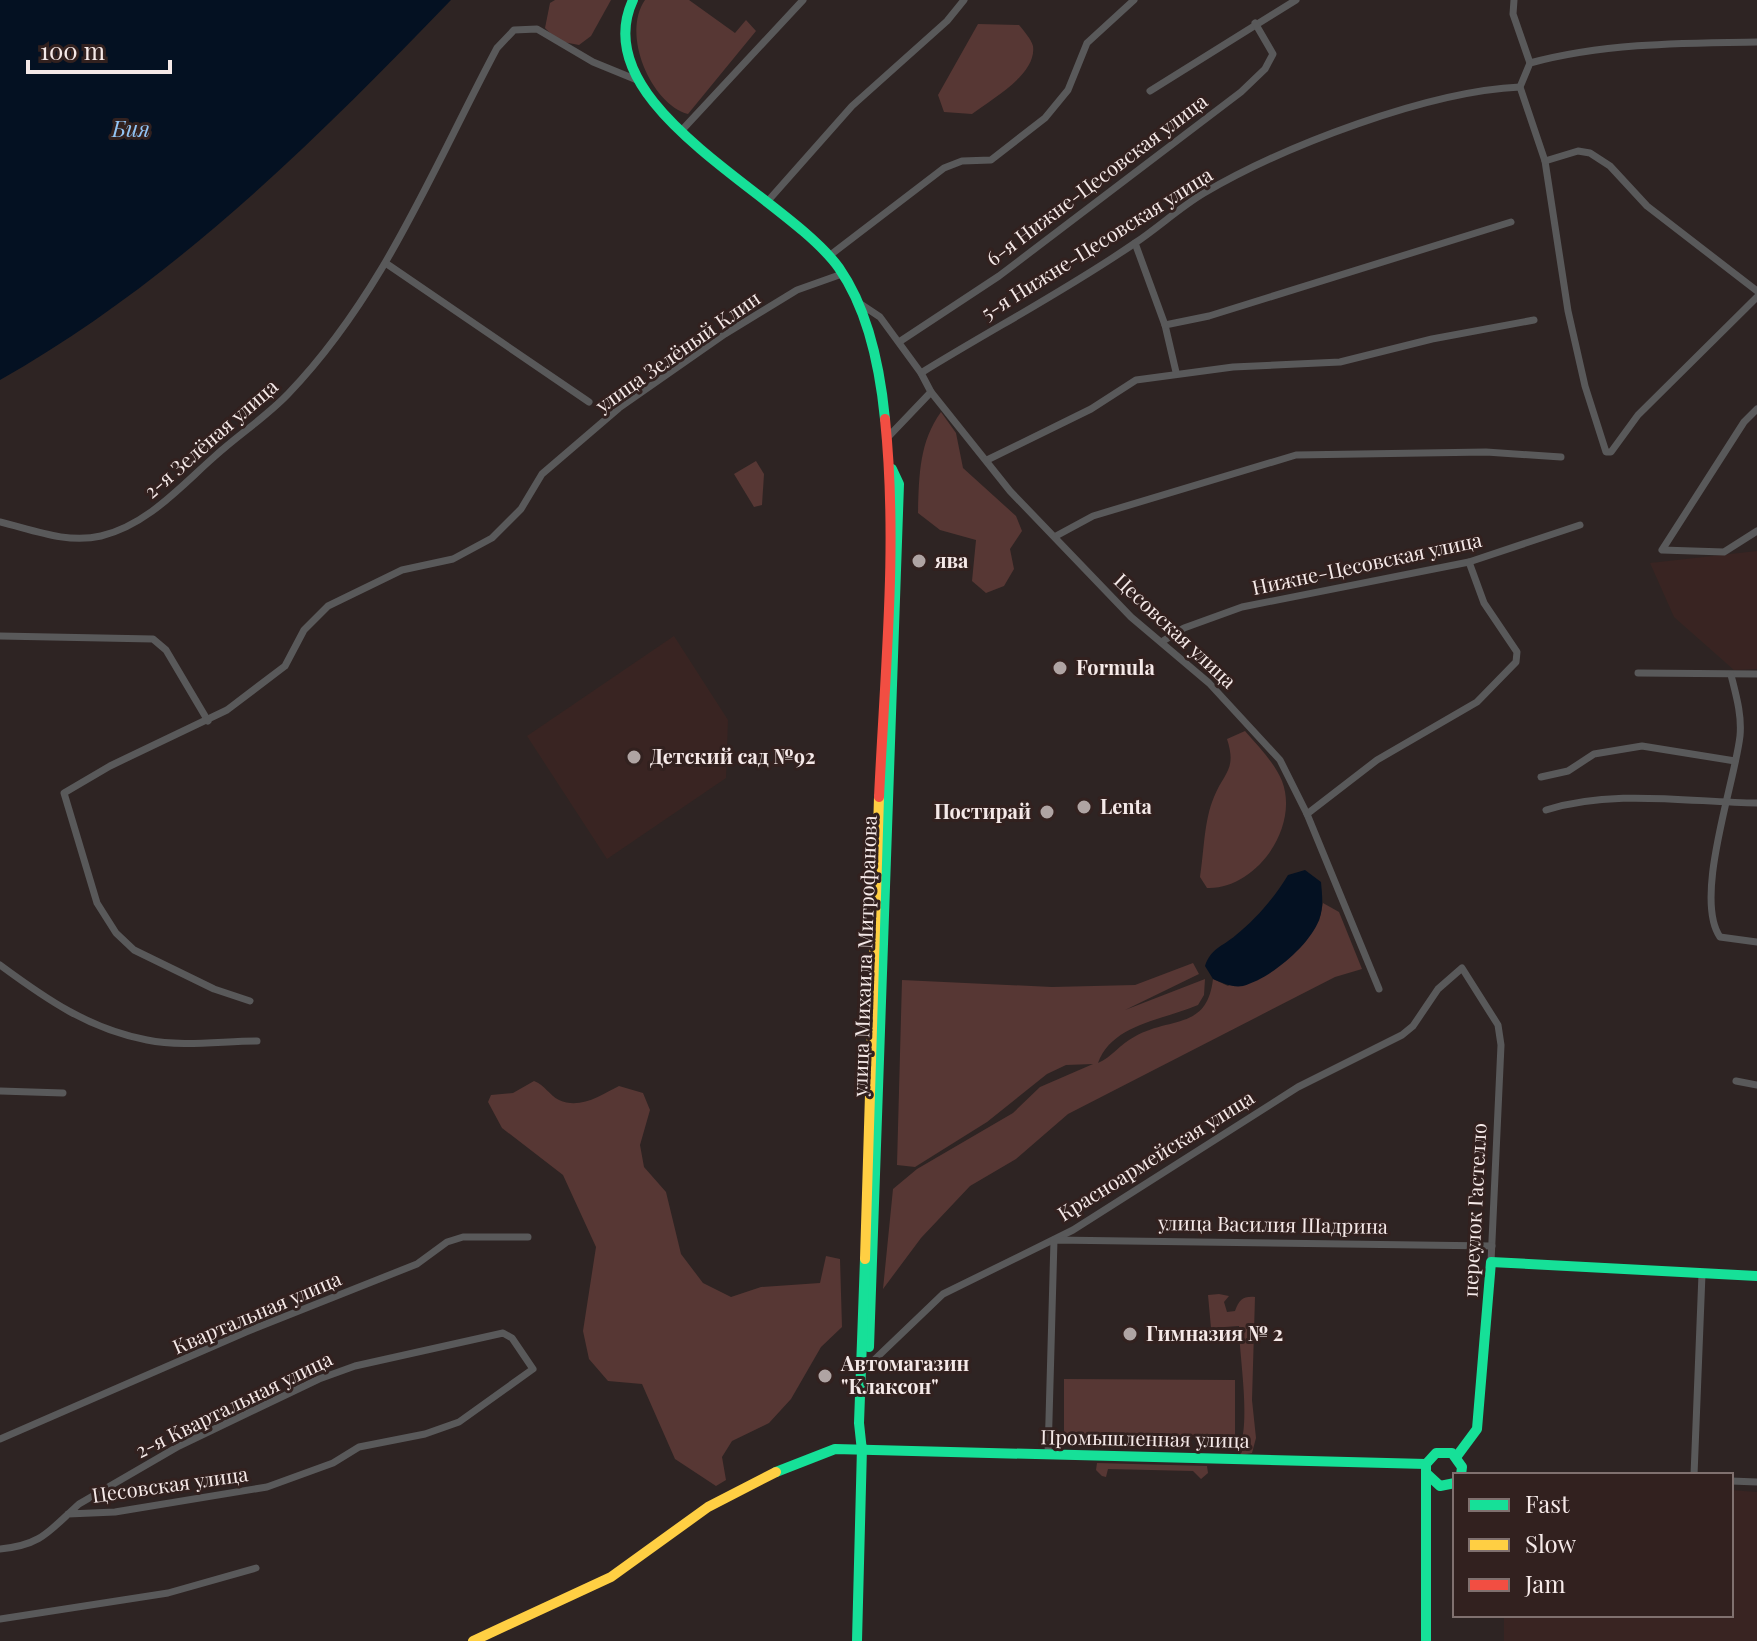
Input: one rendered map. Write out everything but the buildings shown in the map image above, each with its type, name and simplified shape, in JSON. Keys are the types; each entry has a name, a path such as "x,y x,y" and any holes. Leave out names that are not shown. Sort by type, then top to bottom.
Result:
{"main road":[{"path":"633,0 623,36 624,49 637,80"},
{"name":"улица Михаила Митрофанова","path":"637,80 683,129 829,256 842,274 856,301 875,358 889,436 890,615 875,907 874,1107 857,1641"},
{"path":"1491,1262 1757,1276"},
{"name":"переулок Гастелло","path":"1460,1466 1477,1429 1491,1262"},
{"name":"улица Михаила Митрофанова","path":"862,1451 859,1423 865,1364"},
{"path":"473,1641 611,1577 708,1507 779,1470 832,1450 852,1438 859,1423"},
{"path":"832,1450 862,1451"},
{"name":"Промышленная улица","path":"862,1451 1426,1468 1436,1453 1443,1451 1460,1466"},
{"path":"1426,1468 1434,1484 1451,1484"},
{"path":"1426,1468 1426,1641"},
{"path":"1428,1504 1451,1484"}],"street":[{"path":"683,129 803,0"},
{"path":"767,202 825,142 852,106 947,21 964,0"},
{"path":"829,256 944,168 962,161 991,160 1045,118 1068,90 1087,43 1134,0"},
{"path":"1150,91 1296,0"},
{"path":"1514,0 1513,14 1530,63 1520,87 1545,161 1554,235 1571,326 1596,423 1608,454 1638,415 1757,294 1647,206 1610,166 1590,153 1578,151 1545,161"},
{"name":"6-я Нижне-Цесовская улица","path":"899,342 999,276 1241,92 1265,69 1273,56 1273,49 1255,23"},
{"name":"2-я Зелёная улица","path":"0,522 58,536 89,538 122,527 155,510 289,393 329,347 387,264 490,60 514,30 529,27 547,33 593,62 637,80"},
{"path":"1530,63 1641,45 1757,42"},
{"name":"5-я Нижне-Цесовская улица","path":"921,373 1135,243 1204,193 1260,166 1365,123 1476,92 1520,87"},
{"path":"1165,325 1209,316 1511,222"},
{"path":"1135,243 1165,325 1176,372"},
{"path":"387,264 589,402"},
{"name":"улица Зелёный Клин","path":"250,1001 214,989 124,942 97,903 64,793 110,766 208,721 285,666 304,630 328,606 402,570 453,559 492,538 521,509 542,474 619,408 725,334 797,290 842,274"},
{"name":"Цесовская улица","path":"856,301 880,317 921,373 931,392 1010,491 1131,617 1163,641 1254,729 1280,760 1307,814 1379,989"},
{"path":"987,460 1091,409 1127,383 1176,372 1340,362 1432,339 1534,320"},
{"path":"889,436 931,392"},
{"path":"1757,409 1744,422 1662,550 1666,553 1724,552 1757,531"},
{"path":"1056,536 1093,516 1296,455 1486,452 1561,457"},
{"name":"Нижне-Цесовская улица","path":"1163,641 1184,628 1242,607 1469,562 1580,525"},
{"path":"1307,814 1377,760 1477,702 1516,662 1517,652 1484,603 1469,562"},
{"path":"0,636 153,639 170,656 208,721"},
{"path":"1638,673 1757,674"},
{"path":"1731,675 1741,725 1716,848 1713,909 1717,934 1731,940 1757,942"},
{"path":"1541,777 1568,771 1590,755 1627,747 1663,748 1735,761"},
{"path":"1546,810 1613,799 1757,803"},
{"path":"0,965 58,1008 134,1036 162,1042 257,1041"},
{"name":"Красноармейская улица","path":"865,1364 943,1294 1054,1240 1298,1087 1402,1035 1413,1026 1438,989 1462,968"},
{"name":"переулок Гастелло","path":"1462,968 1498,1025 1501,1045 1491,1262"},
{"path":"1736,1081 1757,1085"},
{"path":"0,1091 63,1093"},
{"name":"Квартальная улица","path":"0,1439 246,1332 417,1264 447,1242 463,1237 528,1237"},
{"path":"1048,1455 1054,1240"},
{"name":"улица Василия Шадрина","path":"1054,1240 1492,1246"},
{"path":"1694,1473 1702,1274"},
{"name":"2-я Квартальная улица","path":"0,1549 36,1542 68,1514 179,1446 319,1379 355,1366 503,1333 517,1343 533,1369"},
{"name":"Цесовская улица","path":"68,1514 115,1512 267,1487 333,1463 359,1447 425,1434 459,1422 533,1369"},
{"path":"1733,1481 1757,1482"},
{"path":"0,1619 168,1593 256,1568"}],"shaded area":[{"path":"555,0 611,0 591,36 579,45 558,41 545,28 550,3"},
{"path":"645,0 689,0 735,33 746,20 756,31 688,114 662,97 644,66 636,31 638,14"},
{"path":"978,24 1019,25 1032,43 1032,57 1028,67 1011,85 972,114 944,112 938,95"},
{"path":"941,412 956,433 963,468 1016,516 1022,531 1010,549 1014,569 1004,586 986,593 972,581 976,540 940,530 918,513 924,448"},
{"path":"756,461 764,474 762,505 754,507 734,474"},
{"path":"1757,551 1757,669 1734,670 1674,617 1650,563"},
{"name":"Детский сад №92","path":"674,636 728,720 726,778 607,859 527,736"},
{"path":"1245,731 1279,774 1286,799 1285,818 1279,836 1257,867 1242,879 1225,886 1207,888 1200,877 1208,816 1230,764 1227,739"},
{"path":"1323,903 1339,912 1362,969 1335,977 1068,1114 1016,1159 970,1186 921,1238 883,1289 893,1189 917,1169 1013,1113 1040,1087 1093,1064 1066,1065 1047,1074 987,1122 915,1167 897,1165 902,980 1052,987 1135,985 1193,963 1199,974 1125,1010 1205,979 1204,995 1198,1005 1127,1031 1105,1050 1098,1063 1134,1037 1195,1015 1209,996 1213,979 1228,986 1319,921"},
{"path":"534,1081 567,1103 590,1100 619,1086 643,1093 650,1110 640,1145 644,1167 666,1192 681,1254 703,1283 731,1297 761,1287 820,1283 826,1256 840,1259 842,1327 821,1347 791,1399 769,1423 732,1441 722,1457 726,1480 716,1486 675,1459 642,1384 608,1381 589,1359 583,1331 596,1247 563,1175 502,1128 488,1102 491,1095 513,1093"},
{"path":"1208,1295 1229,1296 1224,1302 1227,1312 1235,1311 1244,1298 1255,1297 1252,1400 1256,1438 1252,1453 1241,1455 1238,1451 1244,1426 1244,1409 1239,1326 1211,1328"},
{"path":"1064,1379 1235,1380 1235,1436 1064,1435"},
{"path":"1097,1463 1207,1466 1208,1473 1201,1479 1193,1471 1108,1469 1106,1477 1096,1470"},
{"path":"1733,1490 1757,1492 1757,1641 1504,1641 1504,1617 1733,1617"}],"water":[{"name":"Бия","path":"0,0 451,0 294,157 183,254 63,341 0,380"},
{"path":"1305,870 1321,882 1322,901 1319,920 1307,940 1277,968 1254,982 1235,986 1213,979 1205,966 1210,955 1258,915 1288,875"}],"traffic: fast":[{"path":"633,0 625,39 637,77 662,113 698,147 813,240 839,268 858,303 871,340 885,419"},
{"path":"869,1347 899,484 892,469"},
{"path":"862,1451 859,1423 865,1259"},
{"path":"1457,1456 1477,1429 1491,1262 1757,1276"},
{"path":"857,1641 862,1447"},
{"path":"776,1472 835,1449 1426,1464"},
{"path":"1426,1641 1426,1464 1436,1453 1452,1453 1462,1467 1461,1473"},
{"path":"1427,1474 1440,1486 1453,1483"}],"traffic: slow":[{"path":"865,1259 879,797"},
{"path":"473,1641 611,1577 708,1507 776,1472"}],"traffic: jam":[{"path":"879,797 890,560 885,419"}],"place":[{"name":"ява","path":"919,561"},
{"name":"Formula","path":"1060,668"},
{"name":"Детский сад №92","path":"634,757"},
{"name":"Lenta","path":"1084,807"},
{"name":"Постирай","path":"1047,812"},
{"name":"Гимназия № 2","path":"1130,1334"},
{"name":"Автомагазин \"Клаксон\"","path":"825,1376"}]}
